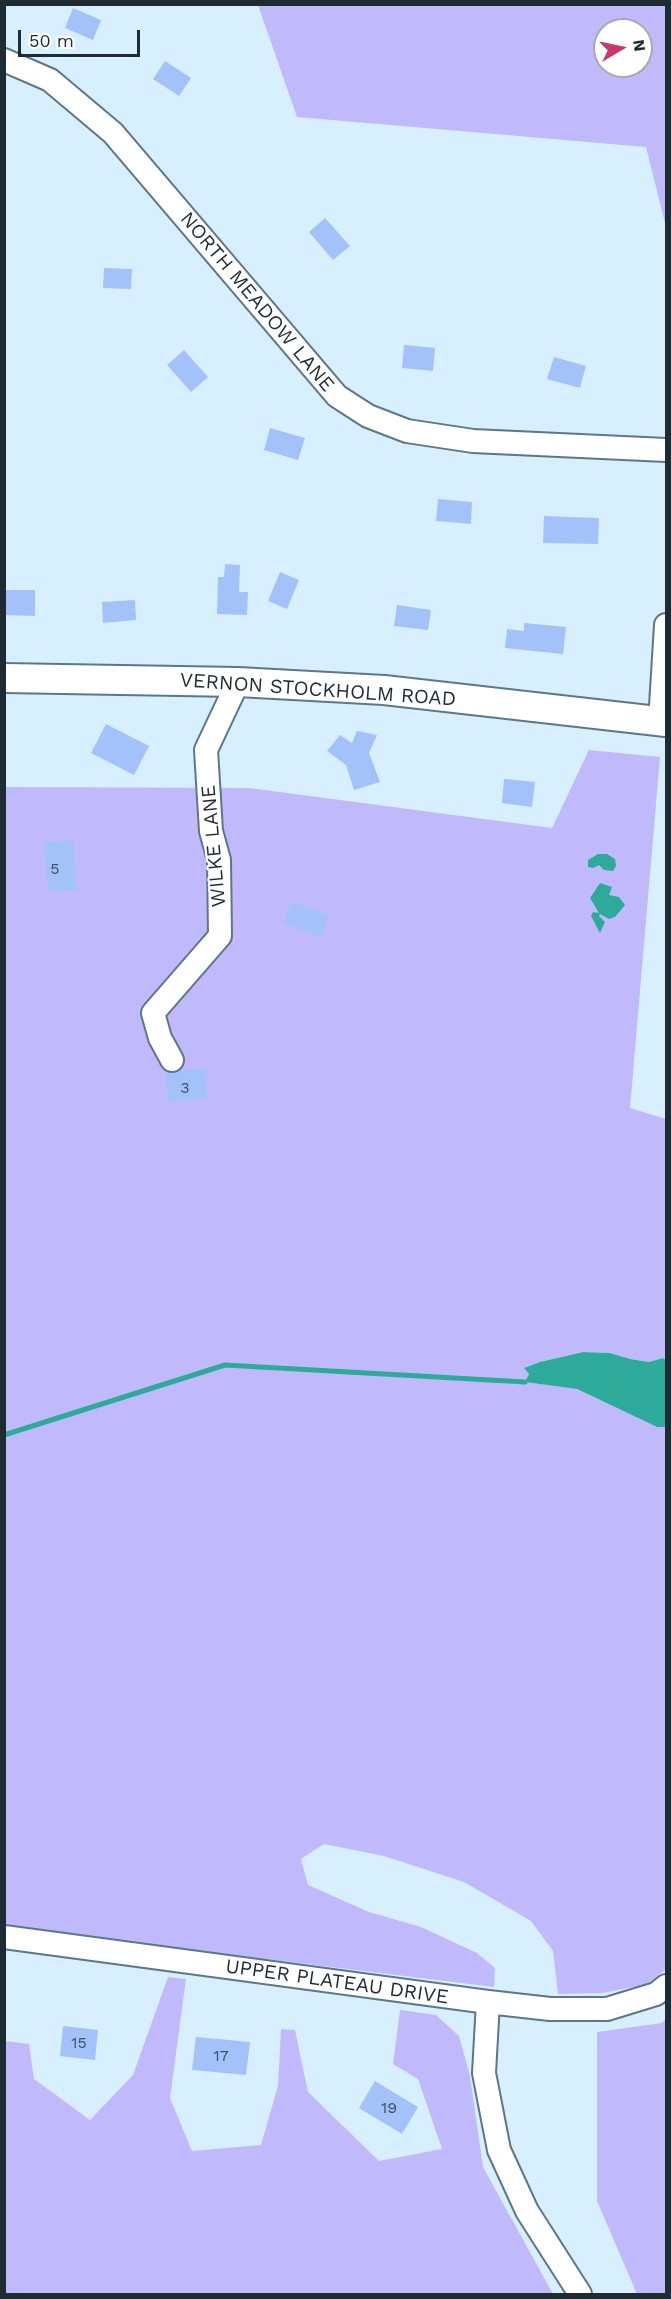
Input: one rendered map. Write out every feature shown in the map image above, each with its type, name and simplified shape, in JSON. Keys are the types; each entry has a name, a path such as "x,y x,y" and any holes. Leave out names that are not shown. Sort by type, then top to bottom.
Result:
{"main road":[{"name":"VERNON STOCKHOLM ROAD","path":"4,678 238,682 384,690 663,722"}],"street":[{"name":"NORTH MEADOW LANE","path":"4,60 50,80 113,133 337,396 368,416 407,431 473,441 666,450"},
{"path":"663,722 666,625"},
{"name":"WILKE LANE","path":"172,1060 160,1038 153,1013 220,936 219,860 211,831 206,750 238,682"},
{"name":"UPPER PLATEAU DRIVE","path":"4,1938 488,2002 550,2008 607,2009 656,1994 666,1986"},
{"path":"488,2002 484,2073 499,2150 527,2211 580,2295"}],"shaded area":[{"path":"258,5 666,5 666,227 646,147 297,117"},
{"path":"589,750 660,757 630,1108 666,1119 666,1360 663,1358 649,1362 610,1353 583,1352 524,1368 529,1374 526,1382 577,1389 657,1427 666,1427 666,1969 645,1985 602,1993 558,1994 553,1951 531,1921 464,1882 384,1856 324,1844 301,1859 308,1885 369,1912 421,1927 477,1953 495,1968 494,1987 5,1927 5,787 249,788 552,828"},
{"path":"598,854 607,854 615,859 616,866 613,871 604,870 599,865 593,868 588,867 588,860"},
{"path":"600,883 612,887 609,895 619,897 625,905 615,917 609,919 600,914 599,916 605,922 600,933 591,916 593,912 599,913 590,898"},
{"path":"583,1352 610,1353 649,1362 663,1358 666,1360 666,1427 657,1427 577,1389 525,1382 529,1374 524,1368"},
{"path":"168,1977 186,1979 170,2098 192,2151 261,2145 278,2086 281,2029 295,2030 308,2092 379,2161 442,2149 418,2079 393,2064 400,2010 436,2015 459,2036 470,2076 483,2167 553,2294 5,2294 5,2041 29,2044 34,2079 90,2120 133,2075"},
{"path":"666,2018 666,2294 637,2294 597,2201 597,2032 662,2023"}],"building":[{"path":"73,8 101,20 93,40 65,28"},
{"path":"165,61 191,78 179,96 153,79"},
{"path":"325,218 350,246 333,260 309,232"},
{"path":"104,268 132,269 131,289 103,288"},
{"path":"404,345 435,348 433,371 402,368"},
{"path":"184,350 208,377 191,392 167,365"},
{"path":"554,357 586,366 580,388 547,379"},
{"path":"270,428 305,438 298,460 264,450"},
{"path":"438,499 472,502 471,524 436,521"},
{"path":"544,516 599,518 598,544 543,543"},
{"path":"225,564 240,565 239,592 248,592 247,615 217,614 218,577 224,577"},
{"path":"280,572 299,580 287,609 268,601"},
{"path":"4,590 35,590 35,616 4,615"},
{"path":"135,600 136,620 103,623 102,602"},
{"path":"397,605 431,610 428,630 394,626"},
{"path":"524,623 566,627 563,654 505,648 507,629 524,631"},
{"path":"106,724 149,746 134,775 91,753"},
{"path":"357,731 377,735 369,753 380,782 354,790 346,765 327,751 340,735 352,743"},
{"path":"504,779 535,782 532,807 502,803"},
{"path":"73,840 77,890 48,892 44,842"},
{"path":"291,902 329,915 322,937 284,924"},
{"path":"205,1069 207,1099 168,1101 166,1072"},
{"path":"63,2026 98,2030 95,2060 60,2056"},
{"path":"196,2037 250,2042 246,2075 192,2070"},
{"path":"375,2081 418,2107 402,2134 359,2108"}],"waterway":[{"path":"4,1435 225,1365 525,1382"}]}
